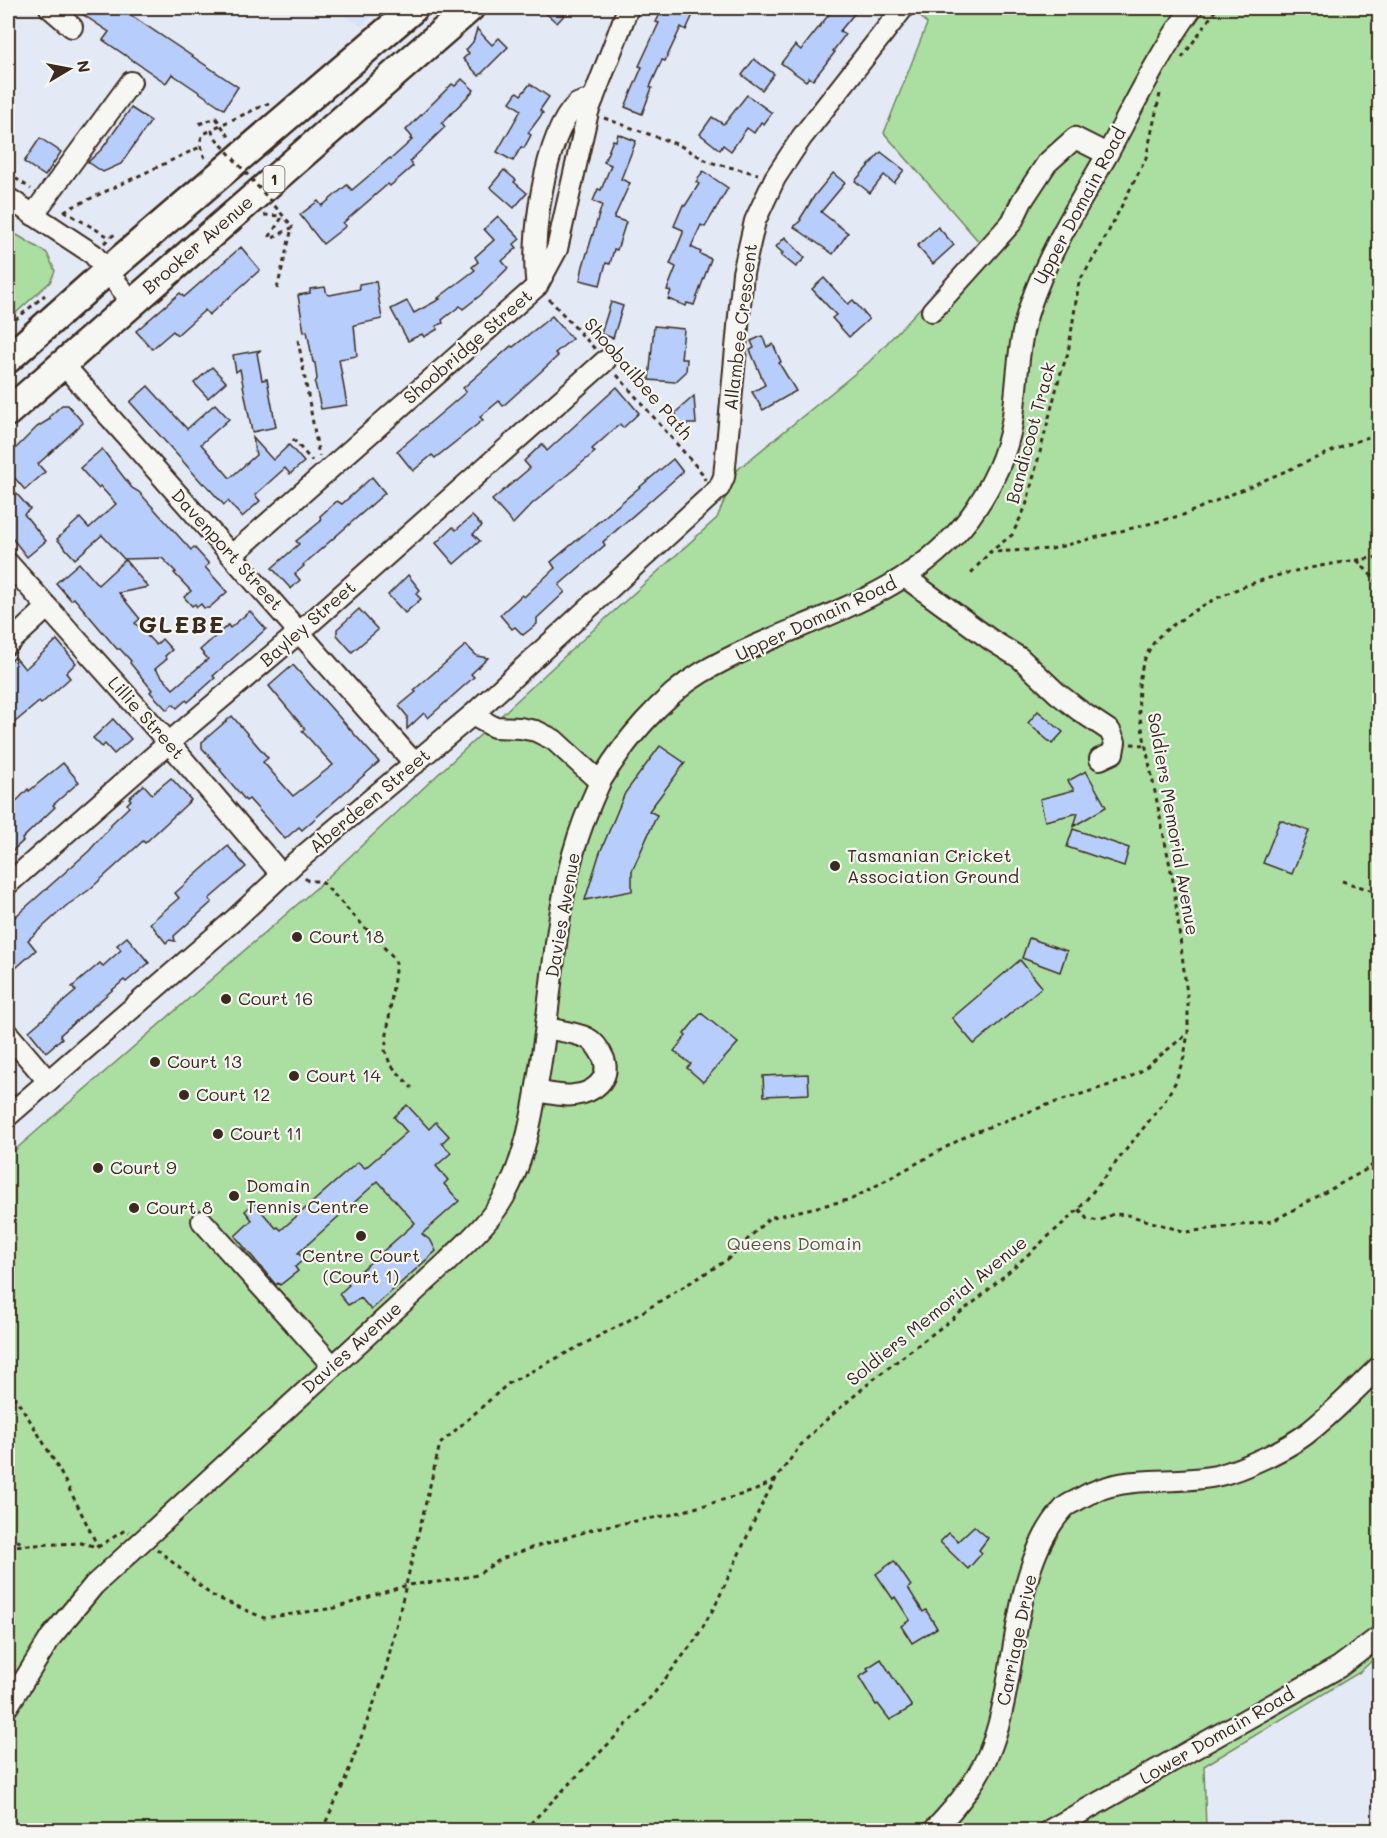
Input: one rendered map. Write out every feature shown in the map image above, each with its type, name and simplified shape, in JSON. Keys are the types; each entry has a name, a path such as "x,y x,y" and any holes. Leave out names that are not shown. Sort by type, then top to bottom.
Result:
{"highway":[{"name":"1","path":"8,359 414,8"},
{"name":"Brooker Avenue","path":"8,412 470,8"}],"street":[{"path":"50,8 72,27"},
{"name":"Shoobridge Street","path":"232,555 537,286 557,249 591,106 628,8"},
{"name":"Allambee Crescent","path":"724,477 743,273 755,221 775,178 802,137 903,8"},
{"name":"Upper Domain Road","path":"600,782 617,753 638,728 699,674 723,661 850,607 905,577 937,553 957,533 984,497 996,475 1004,452 1012,423 1014,397 1029,309 1055,248 1170,41 1192,8"},
{"path":"33,215 131,82"},
{"path":"537,286 534,269 540,201 546,169 557,134 569,114 578,103 591,106"},
{"path":"932,311 1012,222 1022,201 1047,163 1075,138 1107,154"},
{"path":"8,198 93,254 133,303"},
{"name":"Bayley Street","path":"8,884 299,632 605,361"},
{"name":"Davenport Street","path":"63,364 415,764"},
{"name":"Aberdeen Street","path":"8,1116 235,919 292,874 472,715 711,496 724,477"},
{"name":"Lillie Street","path":"8,563 169,743 292,874"},
{"path":"905,577 991,640 1020,658 1057,693 1110,730 1114,742 1113,753 1100,759"},
{"path":"8,644 47,608"},
{"path":"472,715 494,727 536,731 554,740 600,782"},
{"name":"Davies Avenue","path":"8,1706 65,1618 94,1585 447,1262 490,1217 503,1199 520,1158 536,1091 555,950 572,856 584,819 600,782"},
{"path":"536,1091 573,1096 588,1092 600,1084 606,1073 605,1062 596,1044 586,1038 546,1028"},
{"path":"8,1034 48,1081"},
{"path":"202,1221 332,1365"},
{"name":"Carriage Drive","path":"934,1830 963,1798 992,1745 1005,1701 1024,1593 1048,1526 1066,1506 1094,1490 1130,1481 1171,1481 1216,1476 1259,1461 1308,1433 1380,1366"},
{"name":"Lower Domain Road","path":"1050,1830 1339,1666 1380,1636"}],"path":[{"path":"1179,62 1217,8"},
{"name":"Bandicoot Track","path":"971,573 990,552 1012,535 1020,522 1068,353 1079,282 1101,246 1146,158 1162,86"},
{"path":"207,163 200,147 203,134 269,103"},
{"path":"591,106 679,145 709,162 775,178"},
{"path":"199,124 216,118 231,141"},
{"path":"212,130 213,135 292,226"},
{"path":"109,237 64,211 200,147"},
{"path":"235,213 280,216 281,219 270,236 271,239 292,226"},
{"path":"277,290 292,226"},
{"name":"Shoobailbee Path","path":"537,286 702,473 711,496"},
{"path":"298,340 323,474"},
{"path":"990,552 1051,549 1183,516 1349,444 1380,433"},
{"path":"293,439 323,474"},
{"name":"Soldiers Memorial Avenue","path":"524,1830 621,1731 695,1640 716,1606 763,1502 776,1479 818,1427 875,1378 978,1299 1079,1209 1164,1102 1184,1057 1188,1033 1188,1003 1173,882 1139,713 1138,693 1144,660 1151,645 1174,624 1214,598 1254,582 1380,557"},
{"path":"1357,560 1380,585"},
{"path":"292,874 308,881 321,881 394,958 396,963 385,1050 390,1064 412,1088"},
{"path":"1342,881 1380,893"},
{"path":"322,1830 344,1783 384,1676 440,1444 509,1383 626,1322 727,1260 769,1218 852,1199 970,1134 1047,1105 1125,1080 1141,1071 1188,1033"},
{"path":"1079,1209 1087,1218 1099,1221 1113,1214 1128,1215 1186,1232 1273,1221 1369,1168 1380,1159"},
{"path":"8,1388 56,1461 98,1547"},
{"path":"8,1546 81,1543 98,1547 125,1530 144,1538 211,1595 264,1618 335,1608 407,1585 477,1575 501,1559 528,1549 601,1527 670,1515 754,1491 776,1479"},
{"path":"8,1537 27,1545"}],"shaded area":[{"path":"332,8 382,8 361,26"}],"green space":[{"name":"Queens Domain","path":"913,8 1379,8 1379,1654 1360,1672 1204,1766 1206,1830 8,1830 8,1156 315,889 581,641 717,518 737,470 869,362 981,244 884,133 927,24"},
{"path":"17,235 47,253 55,271 50,282 8,320 8,241"}],"building":[{"path":"73,8 120,8 238,87 224,109 172,74 166,83 103,40 109,32"},
{"path":"540,8 571,8 557,23"},
{"path":"663,8 696,8 686,30 681,27 665,61 662,60 650,87 652,88 642,114 625,107"},
{"path":"834,8 859,8 840,31 845,35 833,51 835,52 813,80 809,77 806,81 781,63 795,45 801,50"},
{"path":"477,29 492,45 499,38 508,47 479,76 463,59 469,53 466,50 473,42"},
{"path":"754,59 774,74 762,90 742,75"},
{"path":"462,79 474,90 442,123 445,127 410,161 413,166 390,186 388,184 343,223 346,226 323,244 300,215 318,201 322,206 347,185 352,190 391,159 412,140 406,130 452,84 455,86"},
{"path":"530,84 549,97 540,110 543,113 528,133 531,135 524,148 521,147 513,161 497,152 521,110 510,102 517,92 521,95"},
{"path":"747,95 772,113 764,124 761,122 754,133 747,128 731,151 723,145 720,150 700,134 712,117 725,123"},
{"path":"131,108 151,121 121,164 103,172 88,162 102,149"},
{"path":"618,134 636,141 621,179 630,183 614,218 626,222 617,250 614,249 610,264 606,263 600,285 580,280 602,205 593,201 598,189 601,190 611,165 604,162"},
{"path":"40,138 61,152 45,176 24,162"},
{"path":"881,152 904,170 894,183 884,175 870,193 855,181"},
{"path":"504,170 527,193 514,208 490,187"},
{"path":"703,171 728,188 705,227 701,225 691,247 711,259 694,305 687,303 686,306 668,299 671,291 667,290 676,267 670,264 683,233 683,230 674,226 683,205 685,206 699,184 696,182"},
{"path":"833,173 845,183 821,212 848,233 833,254 794,227"},
{"path":"498,216 520,239 514,244 517,248 502,261 508,268 463,309 460,306 442,320 443,323 436,326 438,329 424,337 422,334 408,341 391,309 407,301 414,313 440,299 438,298 475,270 472,267 478,262 475,257 494,240 484,229"},
{"path":"938,227 954,245 933,264 917,246"},
{"path":"785,237 805,258 796,267 781,255 783,253 776,247"},
{"path":"241,247 260,270 209,315 205,310 177,335 173,331 152,349 136,331 180,293 184,297"},
{"path":"824,278 848,304 853,300 869,319 849,337 832,318 836,315 812,289"},
{"path":"376,281 382,319 354,325 357,356 339,359 347,405 321,409 315,383 317,379 315,363 307,331 304,332 298,295 310,293 310,289 325,287 327,294 330,295 360,289 359,284"},
{"path":"611,302 623,306 613,338 601,334"},
{"path":"552,316 572,339 555,353 558,356 503,406 499,401 480,417 483,420 435,458 432,455 413,471 397,451 466,392 463,388 511,346 513,347"},
{"path":"654,326 684,329 681,359 687,359 686,372 675,382 649,380"},
{"path":"762,336 767,347 773,344 781,362 779,363 796,391 763,410 752,392 765,385 750,350 754,348 751,341"},
{"path":"261,350 257,353 262,380 267,379 276,427 252,432 240,369 236,372 233,355"},
{"path":"212,367 226,382 208,398 194,383"},
{"path":"148,386 187,429 215,404 229,419 201,444 230,478 256,455 253,438 273,460 289,445 304,462 290,474 285,468 255,495 260,501 242,517 228,501 224,505 203,484 130,402"},
{"path":"617,387 639,413 623,428 620,424 592,449 595,452 532,504 513,524 492,500 530,468 524,461 542,444 547,451"},
{"path":"694,396 696,424 676,424 676,412"},
{"path":"62,405 68,405 83,423 38,464 45,472 25,490 8,470 8,456 37,427 50,419 50,416"},
{"path":"102,449 132,488 139,492 191,550 194,547 209,564 205,567 227,592 209,608 204,608 201,604 197,607 195,604 192,606 184,597 191,591 162,558 124,559 102,535 75,559 57,539 80,518 89,528 116,504 80,468"},
{"path":"673,459 683,472 603,542 605,545 559,585 565,592 537,618 537,624 523,635 515,627 512,629 500,615 522,595 524,597 555,568 551,562"},
{"path":"372,477 385,493 303,565 295,574 300,580 291,589 272,568 299,544 296,541 321,521 320,516 337,501 342,504"},
{"path":"8,484 30,509 24,514 46,541 27,557 8,533"},
{"path":"472,516 482,526 473,534 480,541 454,564 436,543 453,527 456,530"},
{"path":"125,560 148,587 119,593 140,619 135,623 156,645 162,639 172,650 165,656 167,659 155,669 173,689 208,659 200,650 228,625 230,628 250,611 266,629 213,676 215,678 188,702 186,700 177,708 173,704 167,710 150,692 152,690 130,663 131,661 120,649 117,649 74,598 71,600 56,583 79,563 98,585"},
{"path":"408,575 420,590 416,594 421,599 405,613 388,595"},
{"path":"359,609 378,630 352,652 337,635 337,629"},
{"path":"57,640 76,663 66,673 70,678 41,704 39,702 8,728 8,663 15,657 25,669"},
{"path":"466,645 477,656 488,658 471,674 474,677 428,718 424,713 407,729 407,716 399,706"},
{"path":"293,665 379,762 302,830 299,827 285,839 249,799 246,801 202,748 202,742 232,716 268,758 263,762 293,796 333,765 302,731 305,729 269,686"},
{"path":"1038,711 1063,732 1052,744 1028,723"},
{"path":"113,719 131,739 114,754 105,744 102,747 93,738"},
{"path":"660,746 685,763 649,811 657,815 632,871 632,891 585,900 599,855 625,793"},
{"path":"63,763 79,782 53,805 55,807 8,855 8,810 28,789 29,791"},
{"path":"1086,771 1106,807 1074,826 1078,813 1045,821 1040,799 1074,790 1068,781"},
{"path":"171,778 191,800 145,843 143,841 89,890 66,906 28,940 36,950 8,975 8,923 89,851 111,824 129,807 127,804 131,800 129,798 144,785 152,794"},
{"path":"1280,820 1309,831 1292,874 1263,863"},
{"path":"1073,829 1129,848 1124,866 1067,847"},
{"path":"228,846 246,867 209,899 212,902 174,936 175,941 169,940 166,943 150,923 179,898 175,893"},
{"path":"127,937 149,963 126,982 124,980 60,1035 62,1038 46,1052 29,1031 76,991 72,987 100,963 103,966 121,950 117,945"},
{"path":"1029,938 1067,951 1060,972 1022,958"},
{"path":"1020,960 1042,987 974,1044 952,1018"},
{"path":"701,1013 738,1043 703,1082 687,1068 691,1064 674,1051"},
{"path":"808,1074 809,1094 764,1096 763,1076"},
{"path":"407,1105 429,1129 436,1122 449,1136 442,1143 451,1153 436,1166 448,1180 444,1184 459,1201 422,1234 431,1241 436,1251 371,1310 361,1298 348,1305 339,1294 349,1285 347,1283 415,1223 378,1181 298,1253 304,1259 295,1267 298,1271 280,1285 278,1283 276,1285 235,1236 252,1220 245,1211 254,1203 276,1228 281,1230 358,1162 365,1168 407,1132 394,1117"},
{"path":"974,1526 988,1538 979,1550 982,1553 968,1569 940,1542 949,1533 958,1541"},
{"path":"894,1561 911,1586 908,1588 923,1612 926,1610 937,1628 912,1643 901,1626 910,1620 876,1574"},
{"path":"881,1659 912,1707 890,1720 878,1704 876,1705 859,1677 869,1671 867,1668"}],"place":[{"name":"Tasmanian Cricket Association Ground","path":"835,866"},
{"name":"Court 18","path":"297,937"},
{"name":"Court 16","path":"226,999"},
{"name":"Court 13","path":"155,1062"},
{"name":"Court 14","path":"294,1076"},
{"name":"Court 12","path":"184,1095"},
{"name":"Court 11","path":"218,1134"},
{"name":"Court 9","path":"98,1168"},
{"name":"Domain Tennis Centre","path":"234,1196"},
{"name":"Court 8","path":"134,1208"},
{"name":"Centre Court (Court 1)","path":"361,1236"}],"district":[{"name":"GLEBE","path":"182,625"}]}
